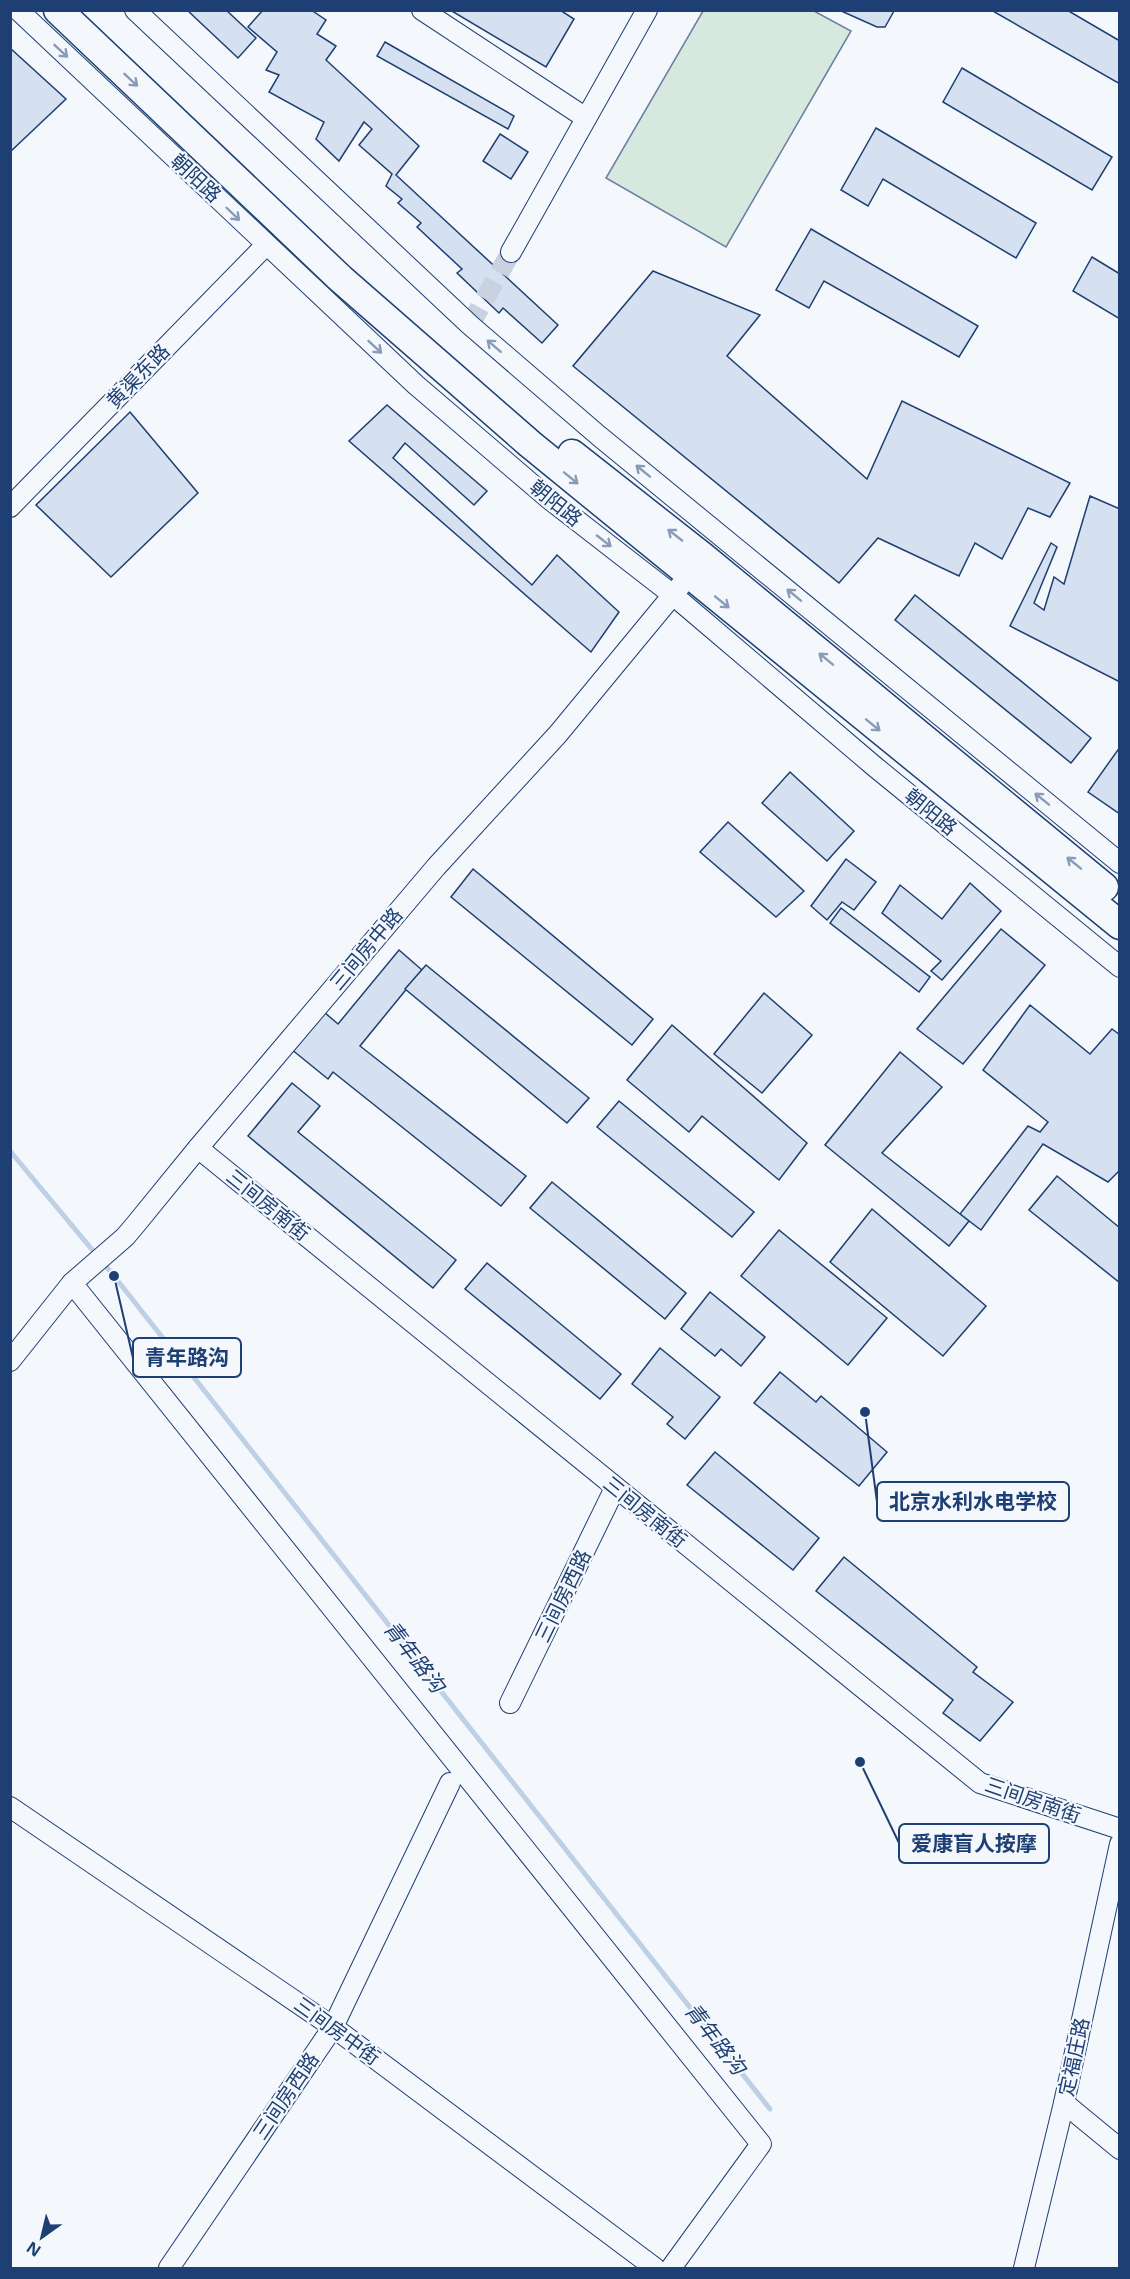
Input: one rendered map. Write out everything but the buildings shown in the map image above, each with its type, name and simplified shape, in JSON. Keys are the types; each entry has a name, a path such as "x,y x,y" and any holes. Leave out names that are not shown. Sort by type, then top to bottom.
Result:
{"highway":[{"name":"朝阳路","path":"58,10 341,279 530,444 688,576 1119,925"},
{"name":"朝阳路","path":"86,10 353,265 542,431 688,576 1119,900"}],"street":[{"name":"朝阳路","path":"18,10 416,385 548,498 688,576 883,773 1119,967"},
{"path":"135,10 470,325 599,435 1119,862"},
{"path":"422,10 586,118"},
{"path":"511,252 647,10"},
{"name":"黄渠东路","path":"10,507 266,245"},
{"name":"三间房中路","path":"10,1361 76,1279 125,1237 436,867 558,734 720,535"},
{"name":"三间房南街","path":"198,1148 980,1783 1119,1829"},
{"path":"76,1279 761,2144 671,2268"},
{"name":"三间房西路","path":"510,1703 615,1488"},
{"name":"三间房西路","path":"169,2268 333,2027 450,1783"},
{"name":"三间房中街","path":"10,1807 333,2027 655,2268"},
{"name":"定福庄路","path":"1024,2268 1064,2103 1119,1844"},
{"path":"1064,2103 1119,2149"}],"shaded area":[{"path":"703,11 814,11 851,31 726,247 606,178"}],"waterway":[{"name":"青年路沟","path":"10,1151 114,1276 770,2109"}],"tunnel":[{"path":"470,325 511,252"}],"place":[{"name":"青年路沟","path":"114,1276"},
{"name":"北京水利水电学校","path":"865,1412"},
{"name":"爱康盲人按摩","path":"860,1762"}]}
